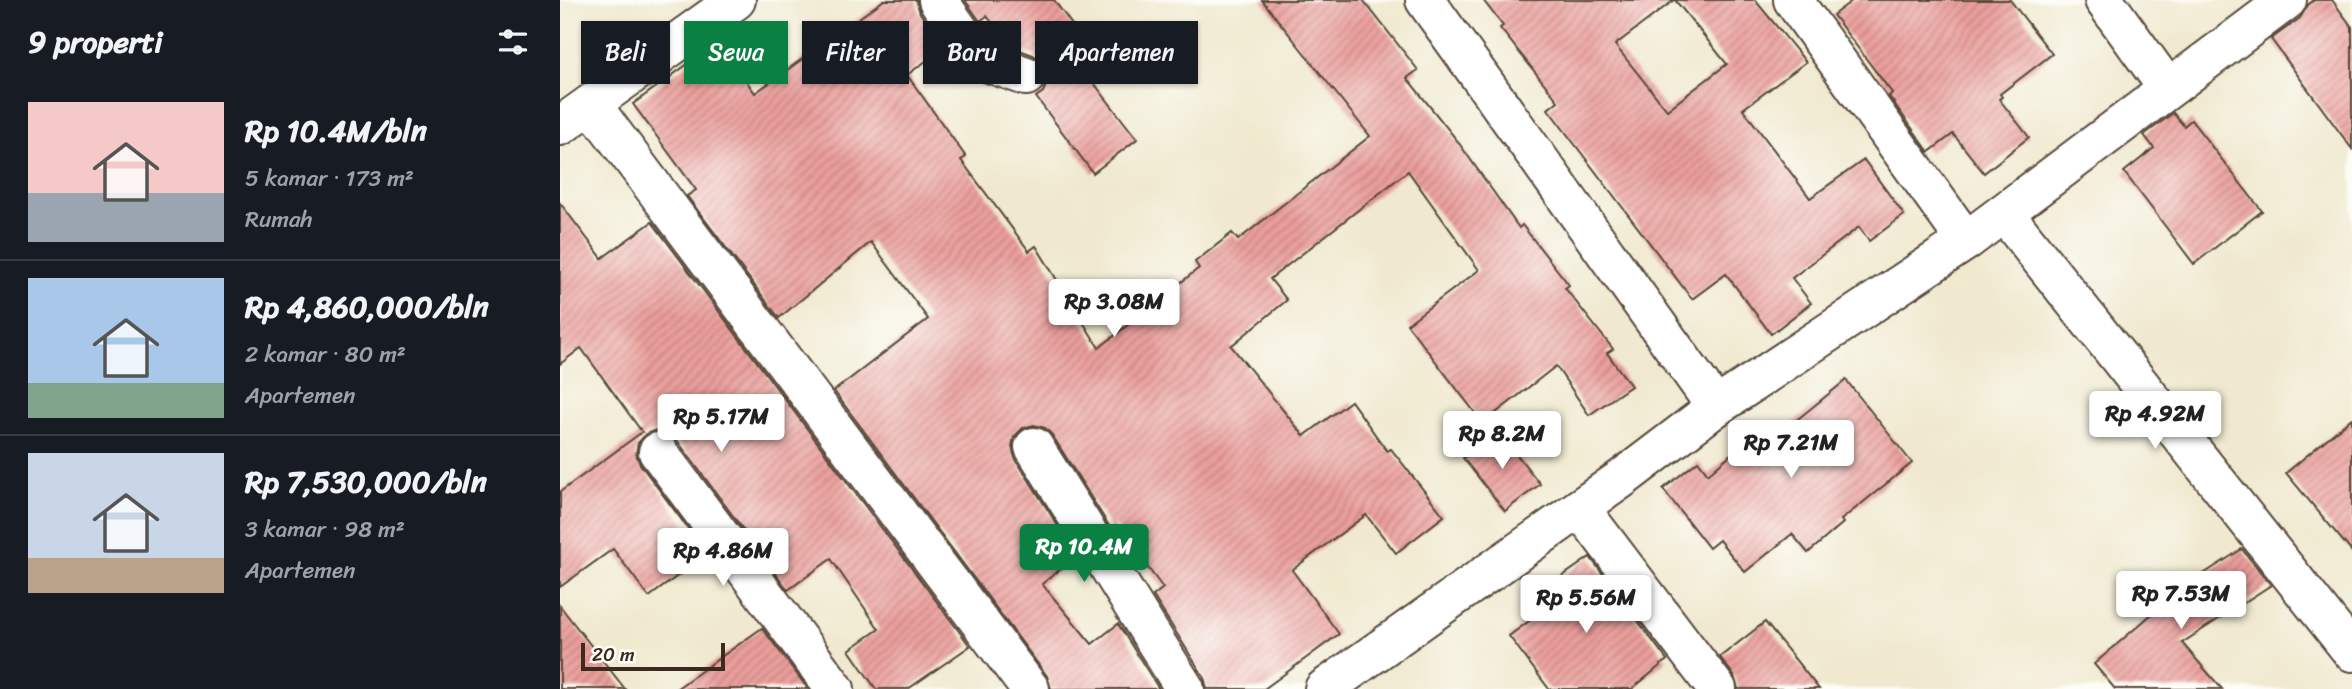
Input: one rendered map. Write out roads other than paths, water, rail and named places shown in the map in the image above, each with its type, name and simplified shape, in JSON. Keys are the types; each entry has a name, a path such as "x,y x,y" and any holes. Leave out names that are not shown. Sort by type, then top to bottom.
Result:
{"street":[{"path":"560,126 736,0"},
{"path":"938,0 967,41 989,63 1026,76"},
{"path":"1425,0 1716,407"},
{"path":"1793,0 1966,241"},
{"path":"2105,0 2168,89"},
{"path":"1324,689 1624,477 1716,407 1966,241 2287,0"},
{"path":"591,104 1030,689"},
{"path":"2004,213 2352,652"},
{"path":"1034,447 1185,689"},
{"path":"658,452 835,689"},
{"path":"1580,508 1717,689"}]}
